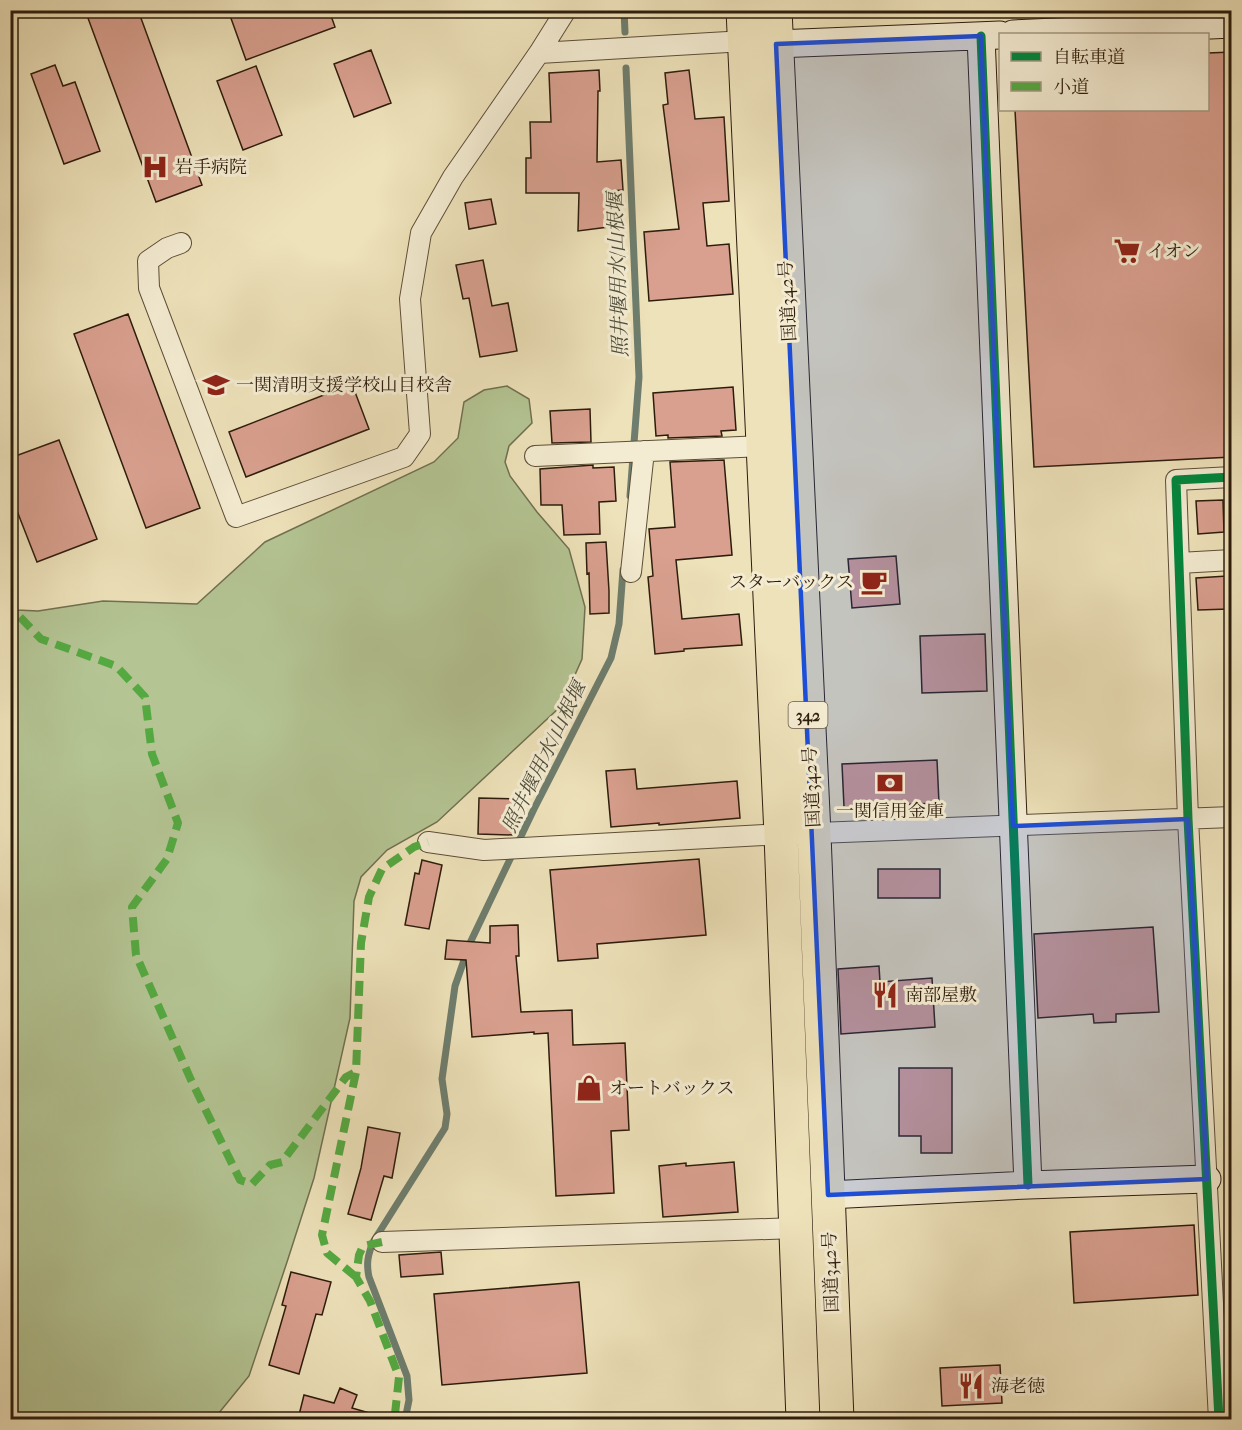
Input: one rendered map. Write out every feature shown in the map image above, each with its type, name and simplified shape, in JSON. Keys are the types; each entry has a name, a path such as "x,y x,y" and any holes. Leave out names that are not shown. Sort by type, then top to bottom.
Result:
{"highway":[{"name":"国道342号","path":"775,10 755,32 763,446 781,835 803,1419"},
{"name":"国道342号","path":"755,32 814,834 837,1419"}],"street":[{"path":"181,243 167,248 148,261 149,288 236,517 404,457 420,434 410,299 421,233 453,177 566,10"},
{"path":"1023,33 1157,19 1232,24"},
{"path":"539,53 755,32 991,36 1013,826 1028,1185"},
{"path":"535,456 763,446"},
{"path":"631,572 644,451"},
{"path":"1219,1419 1188,819 1176,480 1232,477"},
{"path":"1179,563 1232,560"},
{"path":"428,842 484,850 781,835 1232,817"},
{"path":"828,1195 1206,1179"},
{"path":"382,1242 796,1228"}],"highlighted area":[{"path":"981,36 1013,826 1188,819 1207,1179 828,1195 776,44"}],"green space":[{"path":"507,386 529,399 532,423 509,446 505,462 510,476 569,549 585,607 582,659 561,706 437,822 387,850 361,877 354,901 350,1018 314,1178 249,1376 214,1419 11,1419 11,605 17,610 38,611 103,601 197,604 265,542 434,462 458,438 464,402 484,390"}],"building":[{"path":"85,10 138,10 202,185 156,202"},
{"path":"228,10 329,10 335,27 246,60"},
{"path":"371,50 391,103 354,117 334,64"},
{"name":"イオン","path":"1232,52 1232,457 1034,467 1015,111 1209,111 1209,53"},
{"path":"55,65 63,86 75,82 100,151 64,164 31,74"},
{"path":"256,66 282,135 243,150 217,81"},
{"path":"599,70 597,162 621,160 623,190 612,191 616,226 578,231 579,193 526,193 526,158 531,158 530,122 551,122 549,73"},
{"path":"689,70 695,119 724,117 729,201 703,203 707,246 729,244 733,294 649,301 644,232 679,229 663,105 668,104 665,73"},
{"path":"491,199 496,224 469,229 465,203"},
{"path":"483,260 492,306 508,303 517,351 480,357 469,298 463,299 456,265"},
{"path":"128,314 200,508 146,528 74,334"},
{"path":"352,384 369,429 246,477 229,432"},
{"path":"733,387 736,430 721,431 722,436 668,438 668,435 656,436 653,393"},
{"path":"590,409 591,442 552,443 550,411"},
{"path":"59,440 97,539 37,562 10,493 10,458"},
{"path":"724,460 732,555 676,560 682,619 739,614 742,645 684,649 684,651 655,654 648,577 653,576 649,529 675,527 670,462"},
{"path":"593,465 593,468 614,467 616,501 599,502 600,534 564,535 562,505 541,505 540,469"},
{"path":"1223,500 1224,532 1198,534 1196,501"},
{"path":"606,542 609,613 590,614 586,543"},
{"name":"スターバックス","path":"896,556 900,604 852,608 848,559"},
{"path":"1227,576 1229,609 1198,610 1196,578"},
{"path":"985,634 987,691 922,693 920,636"},
{"name":"一関信用金庫","path":"937,760 939,803 844,807 842,764"},
{"path":"635,769 637,789 737,781 740,818 611,827 606,771"},
{"path":"479,798 516,799 514,835 478,834"},
{"path":"699,859 706,935 597,944 598,958 558,961 550,870"},
{"path":"422,860 442,865 429,929 405,925 415,873 419,874"},
{"path":"878,869 940,869 940,898 878,898"},
{"path":"518,925 519,956 516,956 521,1012 572,1010 573,1045 625,1043 629,1130 611,1131 614,1193 556,1196 548,1033 472,1037 466,960 445,959 447,940 490,943 490,926"},
{"path":"1153,927 1159,1012 1116,1014 1116,1022 1094,1023 1093,1014 1038,1018 1034,934"},
{"name":"南部屋敷","path":"879,966 880,982 932,978 935,1027 841,1034 838,969"},
{"path":"899,1068 952,1068 952,1153 921,1153 921,1136 899,1136"},
{"path":"368,1127 400,1133 392,1178 384,1176 371,1220 348,1214 361,1168"},
{"path":"734,1162 738,1212 663,1217 659,1166"},
{"path":"1194,1225 1198,1295 1074,1303 1070,1232"},
{"path":"441,1252 443,1274 401,1277 399,1255"},
{"path":"291,1272 331,1282 322,1315 316,1314 299,1374 269,1365 286,1306 282,1305"},
{"path":"579,1282 587,1373 442,1385 434,1294"},
{"name":"海老徳","path":"1000,1365 1002,1403 942,1406 940,1368"},
{"path":"340,1388 357,1395 352,1408 373,1414 372,1419 298,1419 304,1395 334,1403"}],"waterway":[{"name":"照井堰用水/山根堰","path":"624,10 625,32"},
{"name":"照井堰用水/山根堰","path":"626,68 639,377 630,496"},
{"name":"照井堰用水/山根堰","path":"405,1420 409,1400 407,1376 369,1277 369,1255 373,1242 445,1128 447,1114 442,1079 455,986 470,943 534,809 611,658 619,624 623,570"}],"marked path":[{"path":"20,617 41,639 116,666 145,697 152,754 178,823 167,859 132,907 136,955 191,1080 240,1180 252,1184 270,1165 282,1162 346,1077 356,1072"},
{"path":"356,1277 327,1253 322,1235 356,1072 361,943 369,897 382,869 414,847 428,842"},
{"path":"382,1242 363,1246 359,1255 356,1277 370,1301 399,1377 395,1414 392,1420"}],"cycle path":[{"path":"981,36 1028,1185"},
{"path":"1219,1420 1188,819 1176,480 1232,477"}],"place":[{"name":"岩手病院","path":"155,167"},
{"name":"イオン","path":"1127,251"},
{"name":"一関清明支援学校山目校舎","path":"216,385"},
{"name":"スターバックス","path":"874,582"},
{"name":"一関信用金庫","path":"890,783"},
{"name":"南部屋敷","path":"885,995"},
{"name":"オートバックス","path":"589,1088"},
{"name":"海老徳","path":"971,1386"}]}
